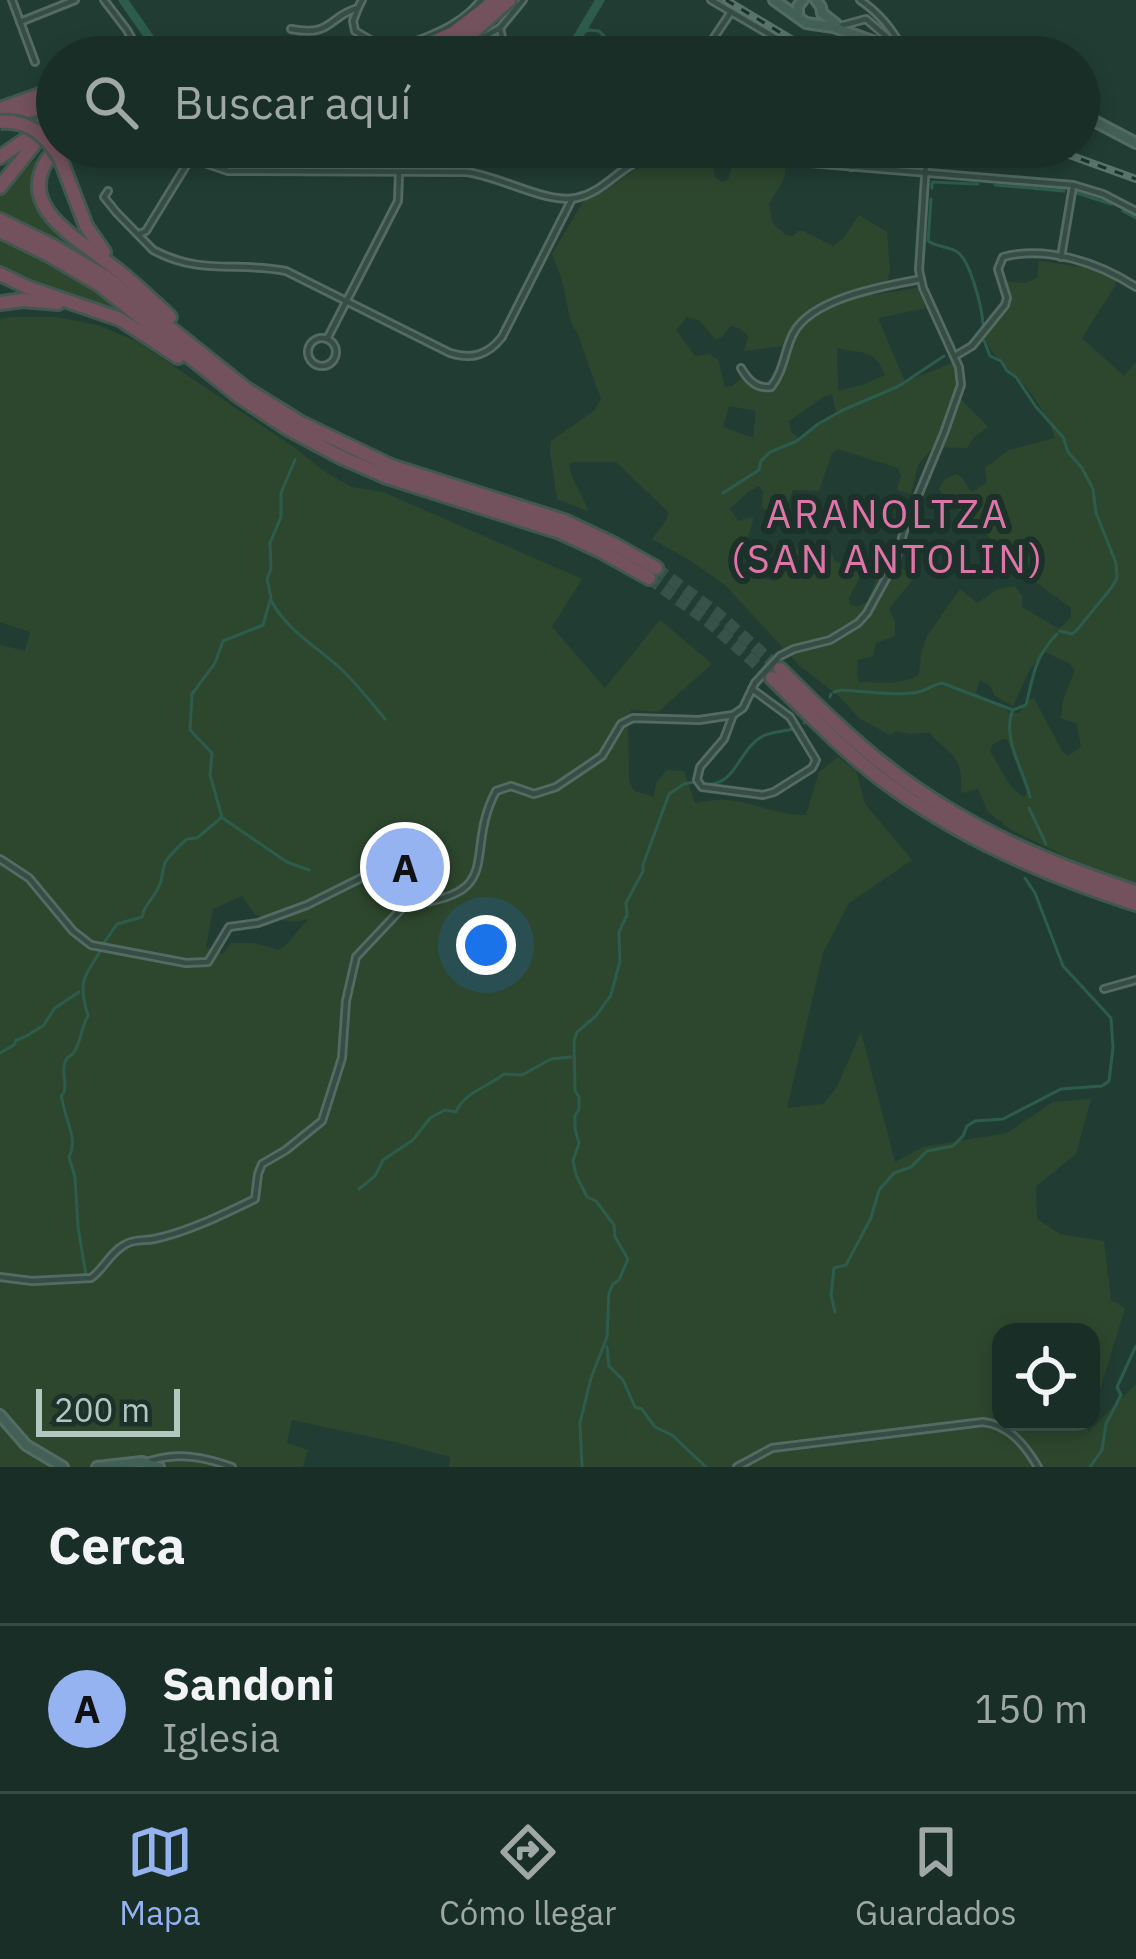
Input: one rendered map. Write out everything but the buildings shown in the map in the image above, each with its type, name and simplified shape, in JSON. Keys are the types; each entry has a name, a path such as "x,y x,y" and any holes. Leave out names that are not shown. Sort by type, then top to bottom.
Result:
{"highway":[{"path":"447,36 496,0"},
{"path":"465,36 509,0"},
{"path":"0,109 36,96"},
{"path":"15,115 36,109"},
{"path":"0,122 36,130"},
{"path":"0,154 36,133"},
{"path":"0,187 36,140"},
{"path":"43,168 39,185 45,208 58,224 301,423"},
{"path":"61,168 86,226 124,275"},
{"path":"0,274 107,314 150,337 262,419 312,446 387,477 549,528 653,573 573,525 391,466 301,423 246,389 106,277 53,246 2,226"},
{"path":"2,226 100,285 258,410 341,458"},
{"path":"0,303 44,301 107,314"},
{"path":"1136,892 1041,858 945,808 871,755 776,674 863,764 939,818 1036,869 1136,904"}],"street":[{"path":"12,0 35,62"},
{"path":"20,22 75,0"},
{"path":"104,0 131,36"},
{"path":"362,0 353,21 355,32 362,36"},
{"path":"424,36 442,30 481,0"},
{"path":"485,36 500,28 523,0"},
{"path":"711,0 772,36"},
{"path":"778,0 794,0"},
{"path":"778,0 803,22 857,36"},
{"path":"799,18 797,9 803,0"},
{"path":"816,0 831,22 863,36"},
{"path":"860,0 878,12 891,36"},
{"path":"291,29 317,31 358,8"},
{"path":"812,24 823,8"},
{"path":"715,36 731,12"},
{"path":"840,26 866,20 886,36"},
{"path":"500,28 502,36"},
{"path":"1100,123 1136,143"},
{"path":"184,168 144,230 147,244 161,255 194,265 286,271 450,353 467,357 481,355 502,337 572,199"},
{"path":"220,168 482,174 572,199 629,168"},
{"path":"873,168 1073,185 1136,211"},
{"path":"0,1277 32,1281 91,1278 128,1243 206,1222 255,1199 262,1164 322,1121 342,1058 346,1001 356,957 405,905 440,902 469,884 476,873 492,797 500,788 511,786 534,794 556,787 602,756 620,724 633,718 699,720 733,715 743,708 763,674 788,651 830,640 868,614 896,560 959,394 961,375 955,356 921,279 927,168"},
{"path":"327,339 398,201 399,172"},
{"path":"1061,257 1073,185"},
{"path":"108,191 104,196 130,228 144,230"},
{"path":"554,197 562,215"},
{"path":"955,356 972,346 1005,305 998,274 999,263 1009,254 1061,257 1101,267 1136,287"},
{"path":"741,368 747,379 770,387 780,374 791,337 806,318 866,290 921,279"},
{"path":"327,339 335,349 334,358 325,366 316,364 309,358 310,344 327,339"},
{"path":"733,715 724,739 700,766 697,782 711,790 763,795 812,768 816,760 790,716 752,689"},
{"path":"0,860 29,878 73,931 92,945 186,963 208,962 229,927 307,905 375,871 399,879 405,905"},
{"path":"1104,989 1136,980"},
{"path":"0,1415 26,1445 63,1467"},
{"path":"737,1467 772,1448 982,1422 994,1423 1014,1436 1038,1467"},
{"path":"148,1463 186,1456 232,1467"},
{"path":"98,1467 148,1463 159,1467"}],"green space":[{"path":"36,159 36,168 44,168 41,206 160,313 61,245 0,212 0,192"},
{"path":"638,168 714,168 722,182 728,180 731,168 785,168 784,179 769,204 773,224 786,235 803,231 833,246 859,215 887,232 890,272 887,281 872,285 873,295 917,288 926,308 878,318 905,382 958,358 959,397 988,427 967,448 933,447 918,465 911,494 897,490 898,468 838,449 832,453 819,491 793,490 781,520 762,507 759,486 730,509 738,521 754,517 740,564 756,576 776,581 798,547 828,547 835,561 862,573 849,598 857,607 867,602 878,575 894,562 914,578 889,609 895,636 876,643 873,656 858,660 859,682 896,682 919,675 927,636 960,589 977,603 998,589 1015,586 1022,607 1059,629 1071,617 1071,608 1011,564 994,541 939,489 956,474 973,492 987,482 985,468 1009,450 1055,438 1034,398 986,339 984,330 1007,304 1003,281 1025,283 1037,278 1039,261 1089,268 1118,281 1082,338 1124,376 1136,362 1136,886 1013,831 988,812 978,789 961,793 958,763 929,732 890,735 859,718 800,666 725,585 652,539 668,512 616,462 569,464 588,511 557,499 551,441 595,410 601,399 571,323 552,254 583,202","holes":["687,317 699,320 715,339 731,326 741,329 748,337 744,351 789,348 780,379 772,384 745,375 725,387 718,360 709,354 695,356 676,330","837,348 866,353 881,366 885,375 838,391","832,394 836,412 799,438 791,432 789,421","729,406 756,411 753,438 723,427","1045,652 1075,670 1061,718 1077,724 1081,747 1068,756 1034,698 1019,713 1012,713 976,693 980,680 1013,706 1030,669","1007,739 1027,792 1024,797 1008,782 990,751 992,745"]},
{"path":"0,238 97,288 149,331 0,270"},
{"path":"12,317 56,317 98,325 138,342 352,487 383,492 582,579 552,627 605,688 660,620 712,664 658,712 632,710 628,715 629,781 634,791 654,797 656,783 667,770 684,771 695,803 726,800 806,815 819,772 838,757 856,770 865,804 912,860 849,903 823,953 787,1108 823,1104 837,1087 861,1032 895,1162 923,1147 1007,1133 1053,1102 1091,1099 1076,1154 1036,1186 1037,1219 1060,1234 1104,1241 1111,1300 1125,1308 1100,1390 1100,1323 992,1323 992,1431 1100,1431 1100,1420 1136,1384 1136,1467 449,1467 450,1457 292,1420 287,1443 308,1450 303,1467 0,1467 0,645 25,651 30,632 0,622 0,319","holes":["242,896 255,915 293,922 308,919 278,950 231,943 223,954 206,947 213,909"]}],"waterway":[{"path":"123,0 148,36"},
{"path":"579,36 600,0"},
{"path":"581,34 589,30 604,36"},
{"path":"932,188 932,182 978,184"},
{"path":"995,185 1064,191"},
{"path":"1077,193 1111,204"},
{"path":"931,199 928,241 961,255 983,324"},
{"path":"1123,211 1136,218"},
{"path":"984,340 990,356 1016,377 1082,468 1116,563 1112,587 1076,631 1060,631"},
{"path":"723,493 759,470 770,452 797,441 843,410 899,386 944,356"},
{"path":"104,943 117,924 142,917 173,853 222,817 210,775 212,753 190,730 192,694 215,663 223,641 263,625 271,597 267,579 270,543 281,517 281,493 295,460"},
{"path":"271,600 284,620 346,674 385,719"},
{"path":"1030,797 1012,743 1010,721 1013,710 1026,705 1039,659 1057,634"},
{"path":"834,692 904,694 942,683 1013,710"},
{"path":"704,784 723,780 763,736 793,729"},
{"path":"582,1467 580,1423 607,1337 609,1293 628,1259 615,1237 614,1225 596,1201 587,1197 576,1175 579,1097 574,1041 611,995 626,903 643,871 669,794 694,782"},
{"path":"1029,808 1046,844"},
{"path":"224,819 287,862 309,870"},
{"path":"835,1312 831,1295 834,1268 846,1265 871,1218 879,1190 894,1173 911,1167 927,1151 953,1146 975,1121 1003,1119 1061,1089 1102,1086 1109,1081 1111,1018 1063,966 1025,878"},
{"path":"86,1275 69,1157 72,1138 61,1096 65,1062 88,1016 84,981 101,950"},
{"path":"0,1053 43,1026 55,1008 79,992"},
{"path":"359,1189 430,1118 445,1110 456,1112 470,1095 504,1074 522,1075 551,1059 571,1057"},
{"path":"1090,1467 1102,1450 1106,1424 1121,1395 1117,1387 1136,1346"},
{"path":"607,1347 609,1366 623,1380 635,1407 706,1467"}],"tunnel":[{"path":"656,568 780,669"},
{"path":"649,578 709,622 772,678"}],"railway":[{"path":"726,0 786,36"},
{"path":"1100,166 1136,179"}],"place":[{"name":"Sandoni","path":"405,867"}],"district":[{"name":"ARANOLTZA (SAN ANTOLIN)","path":"888,536"}]}
